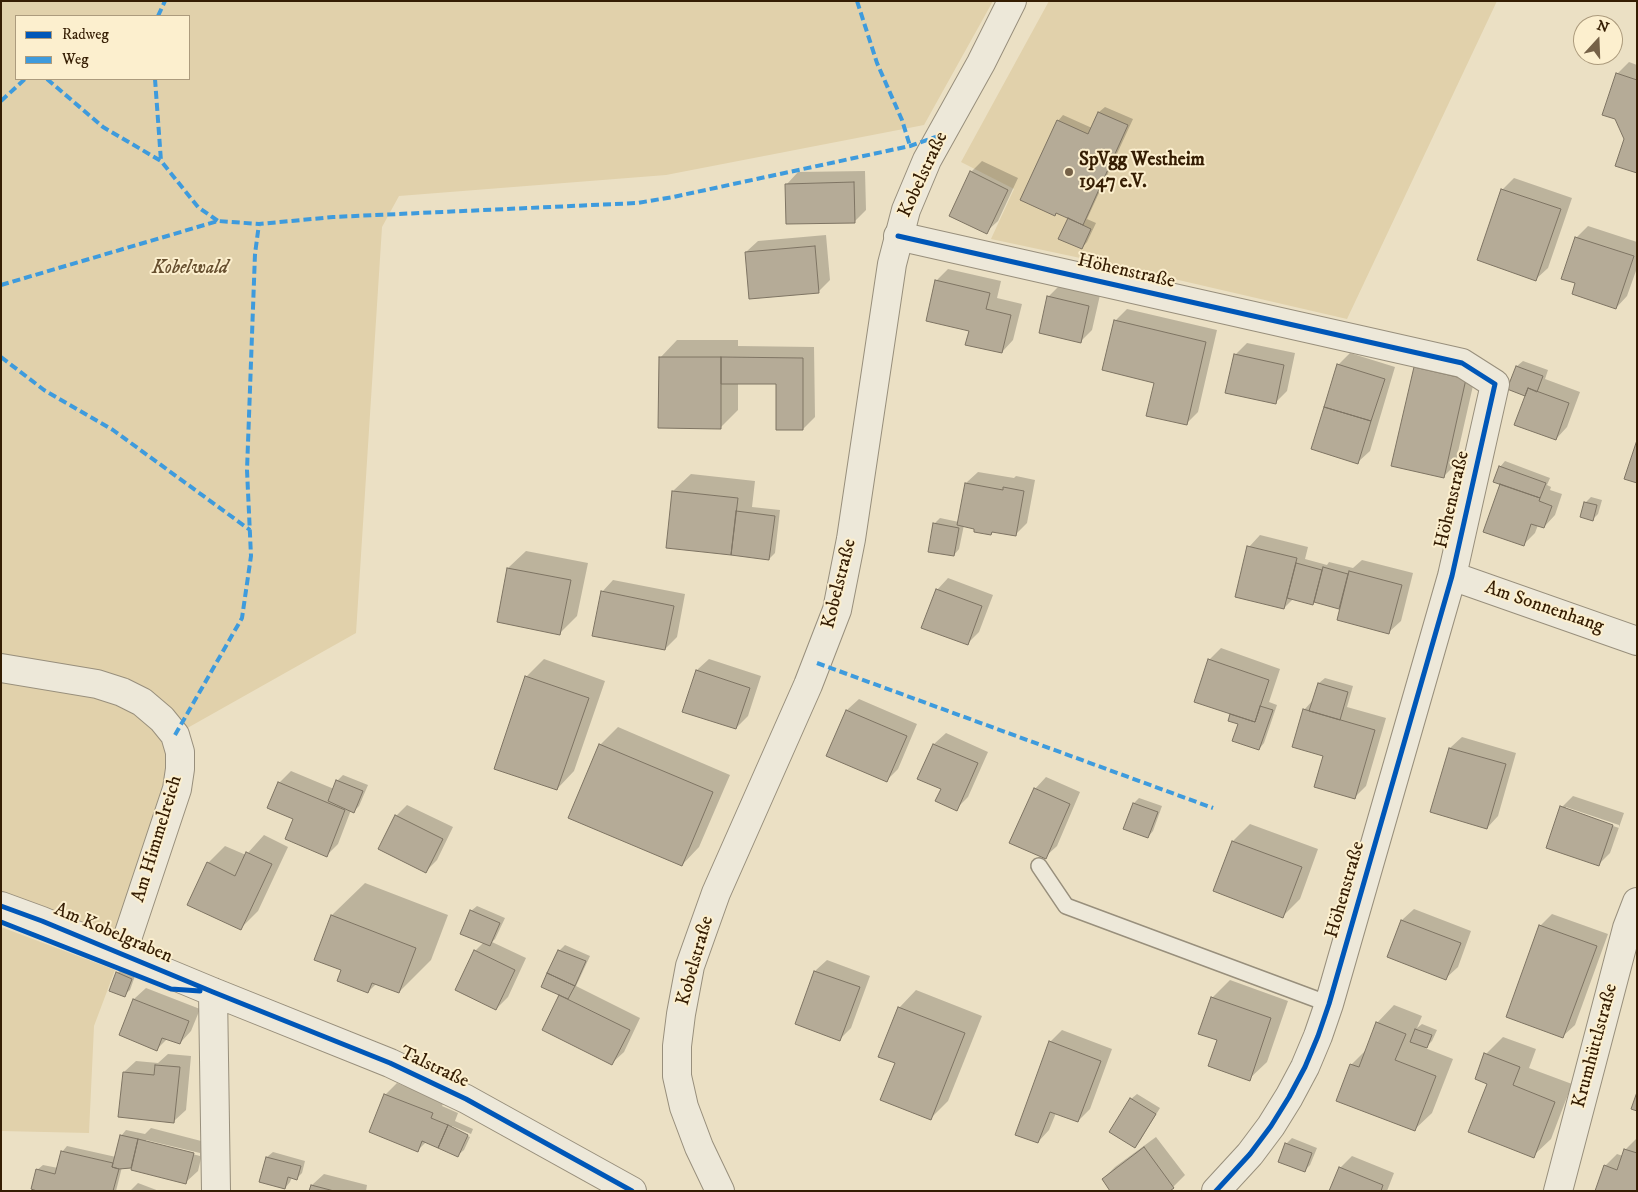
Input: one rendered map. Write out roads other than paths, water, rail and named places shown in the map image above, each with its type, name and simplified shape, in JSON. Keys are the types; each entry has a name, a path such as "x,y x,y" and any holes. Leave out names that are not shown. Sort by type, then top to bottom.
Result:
{"street":[{"name":"Kobelstraße","path":"720,1191 696,1139 684,1107 677,1076 677,1046 690,966 716,894 808,685 837,610 852,538 892,264 906,210 927,160 981,63 1012,1"},
{"name":"Höhenstraße","path":"898,236 1462,363 1495,384 1452,576 1328,1004 1305,1067 1289,1098 1250,1154 1216,1191"},
{"name":"Am Sonnenhang","path":"1452,576 1637,640"},
{"name":"Am Himmelreich","path":"1,668 96,684 122,692 149,708 162,719 175,735 180,752 177,790 122,954"},
{"name":"Krumhüttlstraße","path":"1558,1191 1627,928 1637,902"},
{"name":"Am Kobelgraben","path":"1,906 42,921 212,992"},
{"path":"212,992 216,1191"},
{"name":"Talstraße","path":"212,992 390,1063 457,1094 632,1191"}],"lane":[{"path":"1039,866 1066,906 1328,1004"}],"place":[{"name":"SpVgg Westheim 1947 e.V.","path":"1069,172"}],"park label":[{"name":"Kobelwald","path":"190,269"}]}
